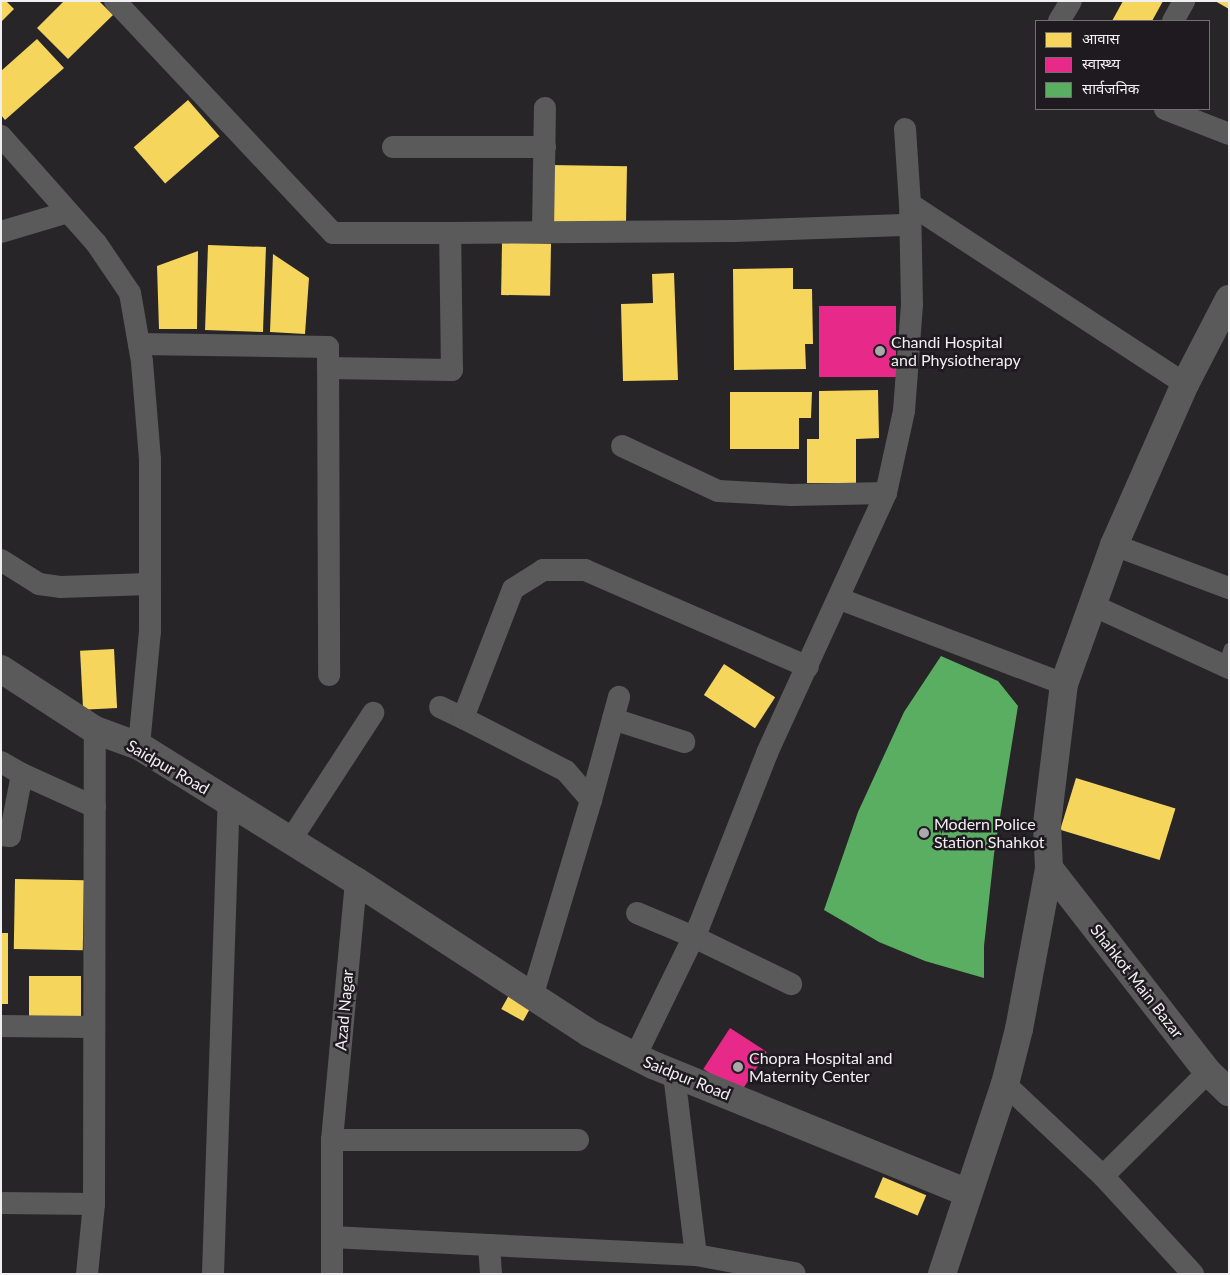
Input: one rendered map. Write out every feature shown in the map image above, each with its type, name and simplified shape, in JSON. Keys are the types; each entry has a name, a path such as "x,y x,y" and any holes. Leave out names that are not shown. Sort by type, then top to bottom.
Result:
{"street":[{"path":"116,1 333,233 734,231 910,214 1185,384"},
{"path":"1060,20 1070,1"},
{"path":"1174,20 1184,1"},
{"path":"543,232 545,108"},
{"path":"1168,110 1229,134"},
{"path":"635,1057 694,937 767,753 840,599 886,493 904,411 912,305 906,129"},
{"path":"1,136 96,243 130,293 139,344 150,459 150,631 139,746"},
{"path":"392,146 545,147"},
{"path":"1,232 68,212"},
{"path":"328,368 452,370 450,233"},
{"path":"942,1274 1005,1084 1020,1028 1049,868 1047,824 1064,684 1114,545 1185,384 1229,299"},
{"path":"139,344 328,347 330,675"},
{"path":"622,446 718,491 791,495 886,493"},
{"path":"1114,545 1229,588"},
{"path":"1,560 39,584 60,587 150,584"},
{"path":"463,718 513,588 543,570 585,570 808,667"},
{"path":"840,599 1064,684"},
{"path":"1092,605 1227,660"},
{"name":"Saidpur Road","path":"1,669 95,730 139,746 299,847"},
{"path":"532,997 620,697"},
{"path":"440,706 566,771 591,800"},
{"path":"356,881 299,847 373,713"},
{"path":"613,719 684,742"},
{"path":"86,1274 94,1204 95,730"},
{"path":"1,762 22,774 95,807"},
{"path":"1,835 10,836 22,774"},
{"path":"213,1274 229,802"},
{"name":"Shahkot Main Bazar","path":"1049,868 1208,1072 1229,1092"},
{"name":"Saidpur Road","path":"356,881 532,997 635,1057 968,1193"},
{"name":"Azad Nagar","path":"332,1274 332,1140 356,881"},
{"path":"636,914 694,937 791,984"},
{"path":"1,1026 93,1027"},
{"path":"1103,1176 1208,1072"},
{"path":"674,1074 696,1255"},
{"path":"1005,1084 1103,1176 1193,1274"},
{"path":"332,1140 578,1140"},
{"path":"1,1203 94,1204"},
{"path":"332,1237 696,1255 794,1273"},
{"path":"489,1245 491,1274"}],"building: आवास":[{"path":"1,1 6,1 14,9 1,22"},
{"path":"64,1 99,1 113,15 68,59 37,28"},
{"path":"1123,1 1163,1 1153,20 1113,20"},
{"path":"1215,1 1229,1 1229,9"},
{"path":"37,39 64,68 5,120 1,115 1,71"},
{"path":"188,100 219,136 165,183 134,147"},
{"path":"550,165 627,166 626,223 549,222"},
{"path":"502,243 551,244 550,296 501,295"},
{"path":"208,245 266,247 263,332 205,330"},
{"path":"198,251 197,329 159,329 157,266"},
{"path":"273,254 309,278 305,334 270,332"},
{"path":"793,268 793,289 812,289 813,344 805,344 806,369 734,370 733,269"},
{"path":"674,273 678,380 623,381 621,304 653,303 652,274"},
{"path":"878,390 879,438 856,439 856,483 807,483 807,439 819,439 819,391"},
{"path":"730,392 812,392 811,418 799,418 799,449 730,449"},
{"path":"114,649 117,708 83,710 80,651"},
{"path":"724,664 775,697 755,728 704,695"},
{"path":"1076,778 1175,808 1160,860 1060,830"},
{"path":"15,879 84,880 83,950 14,949"},
{"path":"1,933 8,933 8,1004 1,1004"},
{"path":"29,976 81,976 81,1016 29,1016"},
{"path":"509,995 531,1007 523,1021 501,1009"},
{"path":"883,1177 926,1195 918,1216 874,1197"}],"building: स्वास्थ्य":[{"path":"819,306 896,306 896,377 819,377"},
{"path":"730,1028 767,1052 740,1093 703,1069"}],"building: सार्वजनिक":[{"name":"Modern Police Station Shahkot","path":"941,656 998,681 1018,706 994,854 984,946 984,978 925,961 879,942 824,910 858,812 904,712"}],"place":[{"name":"Chandi Hospital and Physiotherapy","path":"880,351"},
{"name":"Modern Police Station Shahkot","path":"924,833"},
{"name":"Chopra Hospital and Maternity Center","path":"738,1067"}]}
